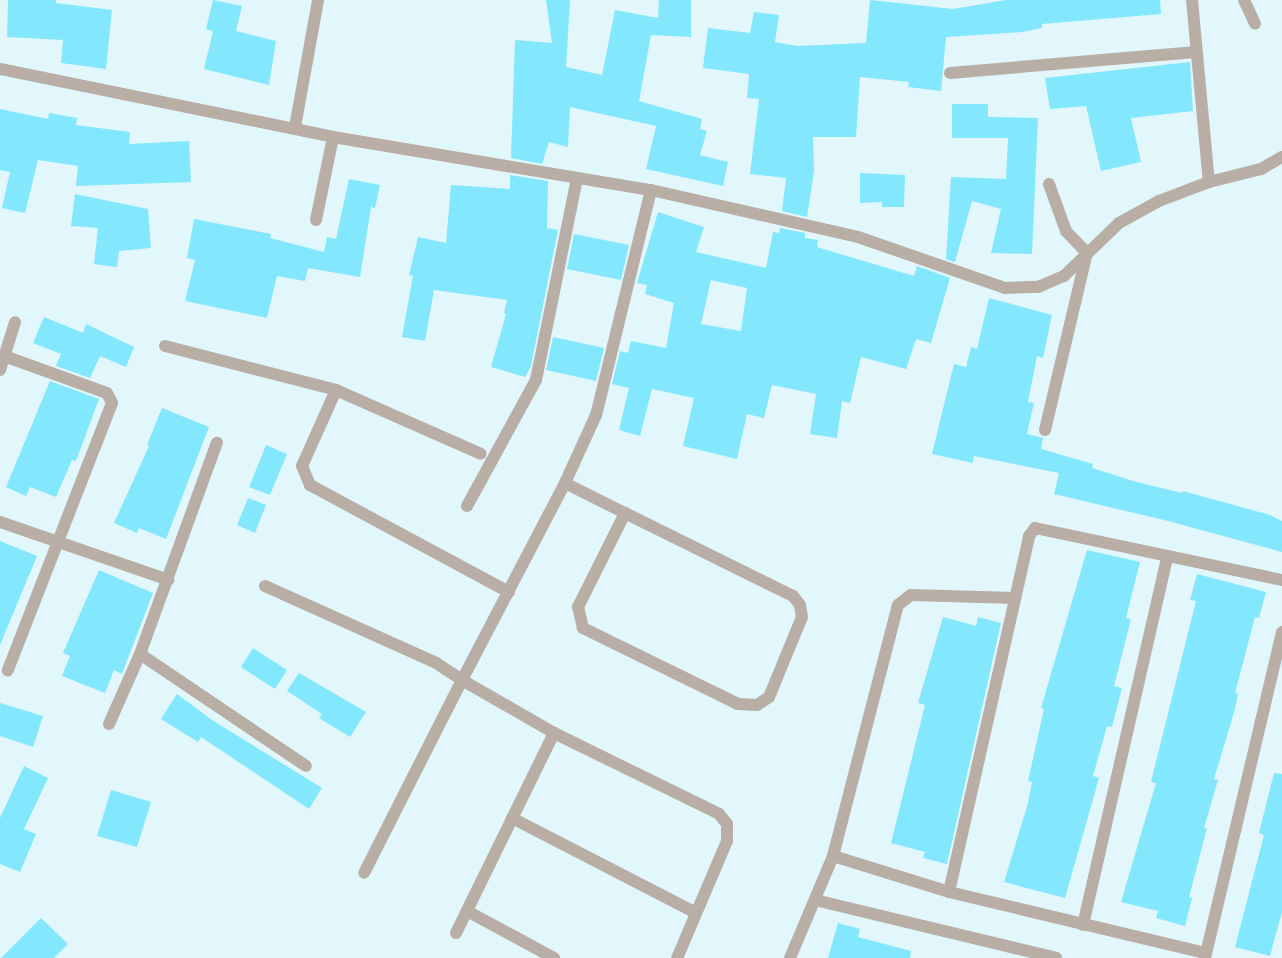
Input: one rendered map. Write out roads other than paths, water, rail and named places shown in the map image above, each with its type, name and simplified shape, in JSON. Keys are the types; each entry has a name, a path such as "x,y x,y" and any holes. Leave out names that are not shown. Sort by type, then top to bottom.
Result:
{"street":[{"path":"295,127 318,0"},
{"path":"1192,0 1209,182"},
{"path":"1244,0 1255,24"},
{"path":"950,73 1196,52"},
{"path":"0,69 333,136 577,179 651,190 858,237 1006,288 1038,287 1064,276 1119,222 1159,201 1209,182 1261,168 1282,156"},
{"path":"316,220 333,136"},
{"path":"467,506 536,380 557,289 577,179"},
{"path":"1049,184 1066,231 1087,253"},
{"path":"364,873 565,483 596,415 651,190"},
{"path":"1045,430 1087,253"},
{"path":"0,370 15,322"},
{"path":"165,346 336,390 481,454"},
{"path":"4,356 110,397 112,403 8,670"},
{"path":"336,390 302,466 310,485 509,592"},
{"path":"109,724 140,654 217,443"},
{"path":"565,483 793,596 800,605 802,617 769,697 757,706 738,704 583,628 578,607 625,513"},
{"path":"0,522 168,580"},
{"path":"949,892 1029,536 1035,528 1282,580"},
{"path":"1083,925 1167,557"},
{"path":"265,586 436,663 554,733 719,814 727,824 727,841 677,958"},
{"path":"790,958 834,856 898,605 912,596 1015,598"},
{"path":"834,856 949,892 1205,955 1282,632"},
{"path":"140,654 306,766"},
{"path":"456,933 554,733"},
{"path":"512,818 696,913"},
{"path":"815,900 1056,958"},
{"path":"467,911 554,958"}]}
